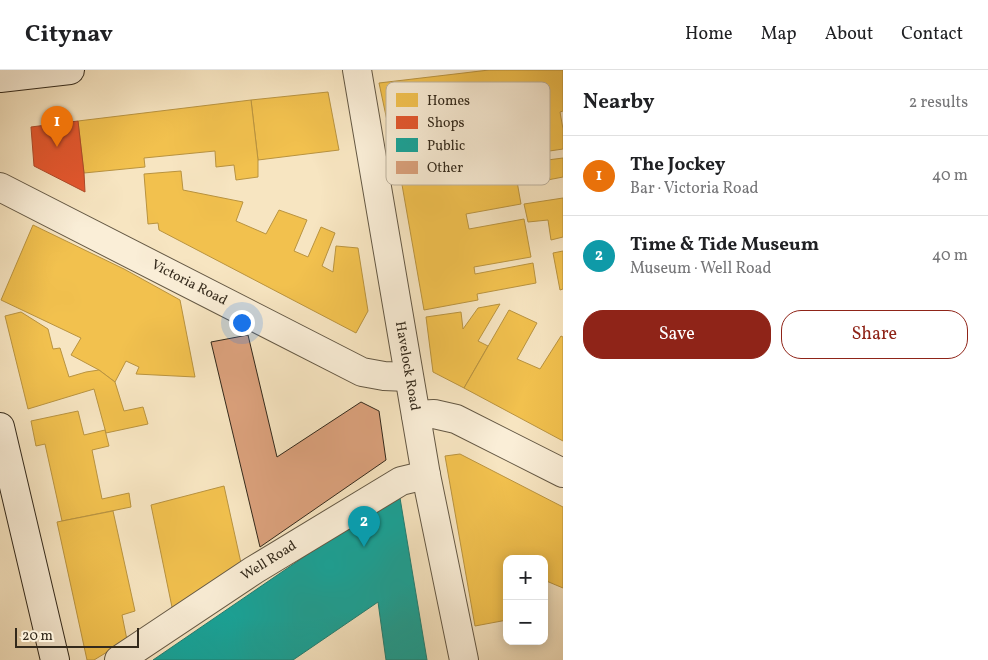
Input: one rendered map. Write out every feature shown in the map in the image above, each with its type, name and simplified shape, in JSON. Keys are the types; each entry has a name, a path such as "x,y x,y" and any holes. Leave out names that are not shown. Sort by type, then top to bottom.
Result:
{"street":[{"path":"0,78 70,70"},
{"name":"Havelock Road","path":"357,70 408,377 464,660"},
{"name":"Victoria Road","path":"0,187 362,372 384,376 408,377"},
{"path":"416,415 434,414 456,419 563,473"},
{"path":"0,427 55,660"},
{"name":"Well Road","path":"119,660 254,570 392,486 401,481 426,475"}],"building: Homes":[{"path":"489,70 563,70 563,111 560,112 563,129 563,149 550,151 550,82 387,82"},
{"path":"386,82 386,116 379,83"},
{"path":"328,92 339,150 258,160 251,100"},
{"path":"251,100 258,160 258,177 236,180 234,165 216,167 215,151 144,158 145,167 84,173 78,121"},
{"path":"563,158 563,177 550,180 550,160"},
{"path":"181,171 183,190 243,202 236,221 266,234 279,210 307,220 294,251 308,257 321,227 335,233 322,266 333,272 336,246 358,248 368,311 356,333 159,230 158,223 148,224 144,174"},
{"path":"402,185 518,185 521,204 466,214 469,229 524,219 531,257 474,267 475,274 533,263 536,283 477,294 478,300 424,310"},
{"path":"563,198 563,237 551,240 548,220 528,222 524,204"},
{"path":"33,225 124,269 180,300 195,377 136,374 139,367 126,361 115,382 99,370 71,355 81,338 1,300"},
{"path":"563,251 563,289 560,290 553,253"},
{"path":"500,304 478,341 488,346 464,388 433,372 426,317 461,312 463,329 478,308"},
{"path":"509,310 537,323 517,359 540,369 561,336 563,337 563,441 464,388"},
{"path":"21,312 48,329 53,349 60,348 69,377 99,370 115,382 124,411 143,407 148,424 106,433 94,389 28,409 5,316"},
{"path":"78,411 84,435 105,430 109,446 92,450 102,499 129,493 131,507 62,521 45,444 36,446 31,421"},
{"path":"460,454 563,507 563,588 548,582 548,555 503,555 503,621 475,626 445,456"},
{"path":"224,486 241,563 173,612 151,505"},
{"path":"113,511 135,611 122,615 127,640 94,660 87,660 57,522"}],"building: Shops":[{"path":"78,121 85,192 34,166 31,127"}],"building: Public":[{"path":"399,492 427,660 386,660 378,602 293,660 153,660"}],"building: Other":[{"path":"248,335 277,457 361,402 379,411 386,460 260,547 211,342"}],"place":[{"name":"The Jockey","path":"57,147"},
{"name":"Time & Tide Museum","path":"364,547"}]}
